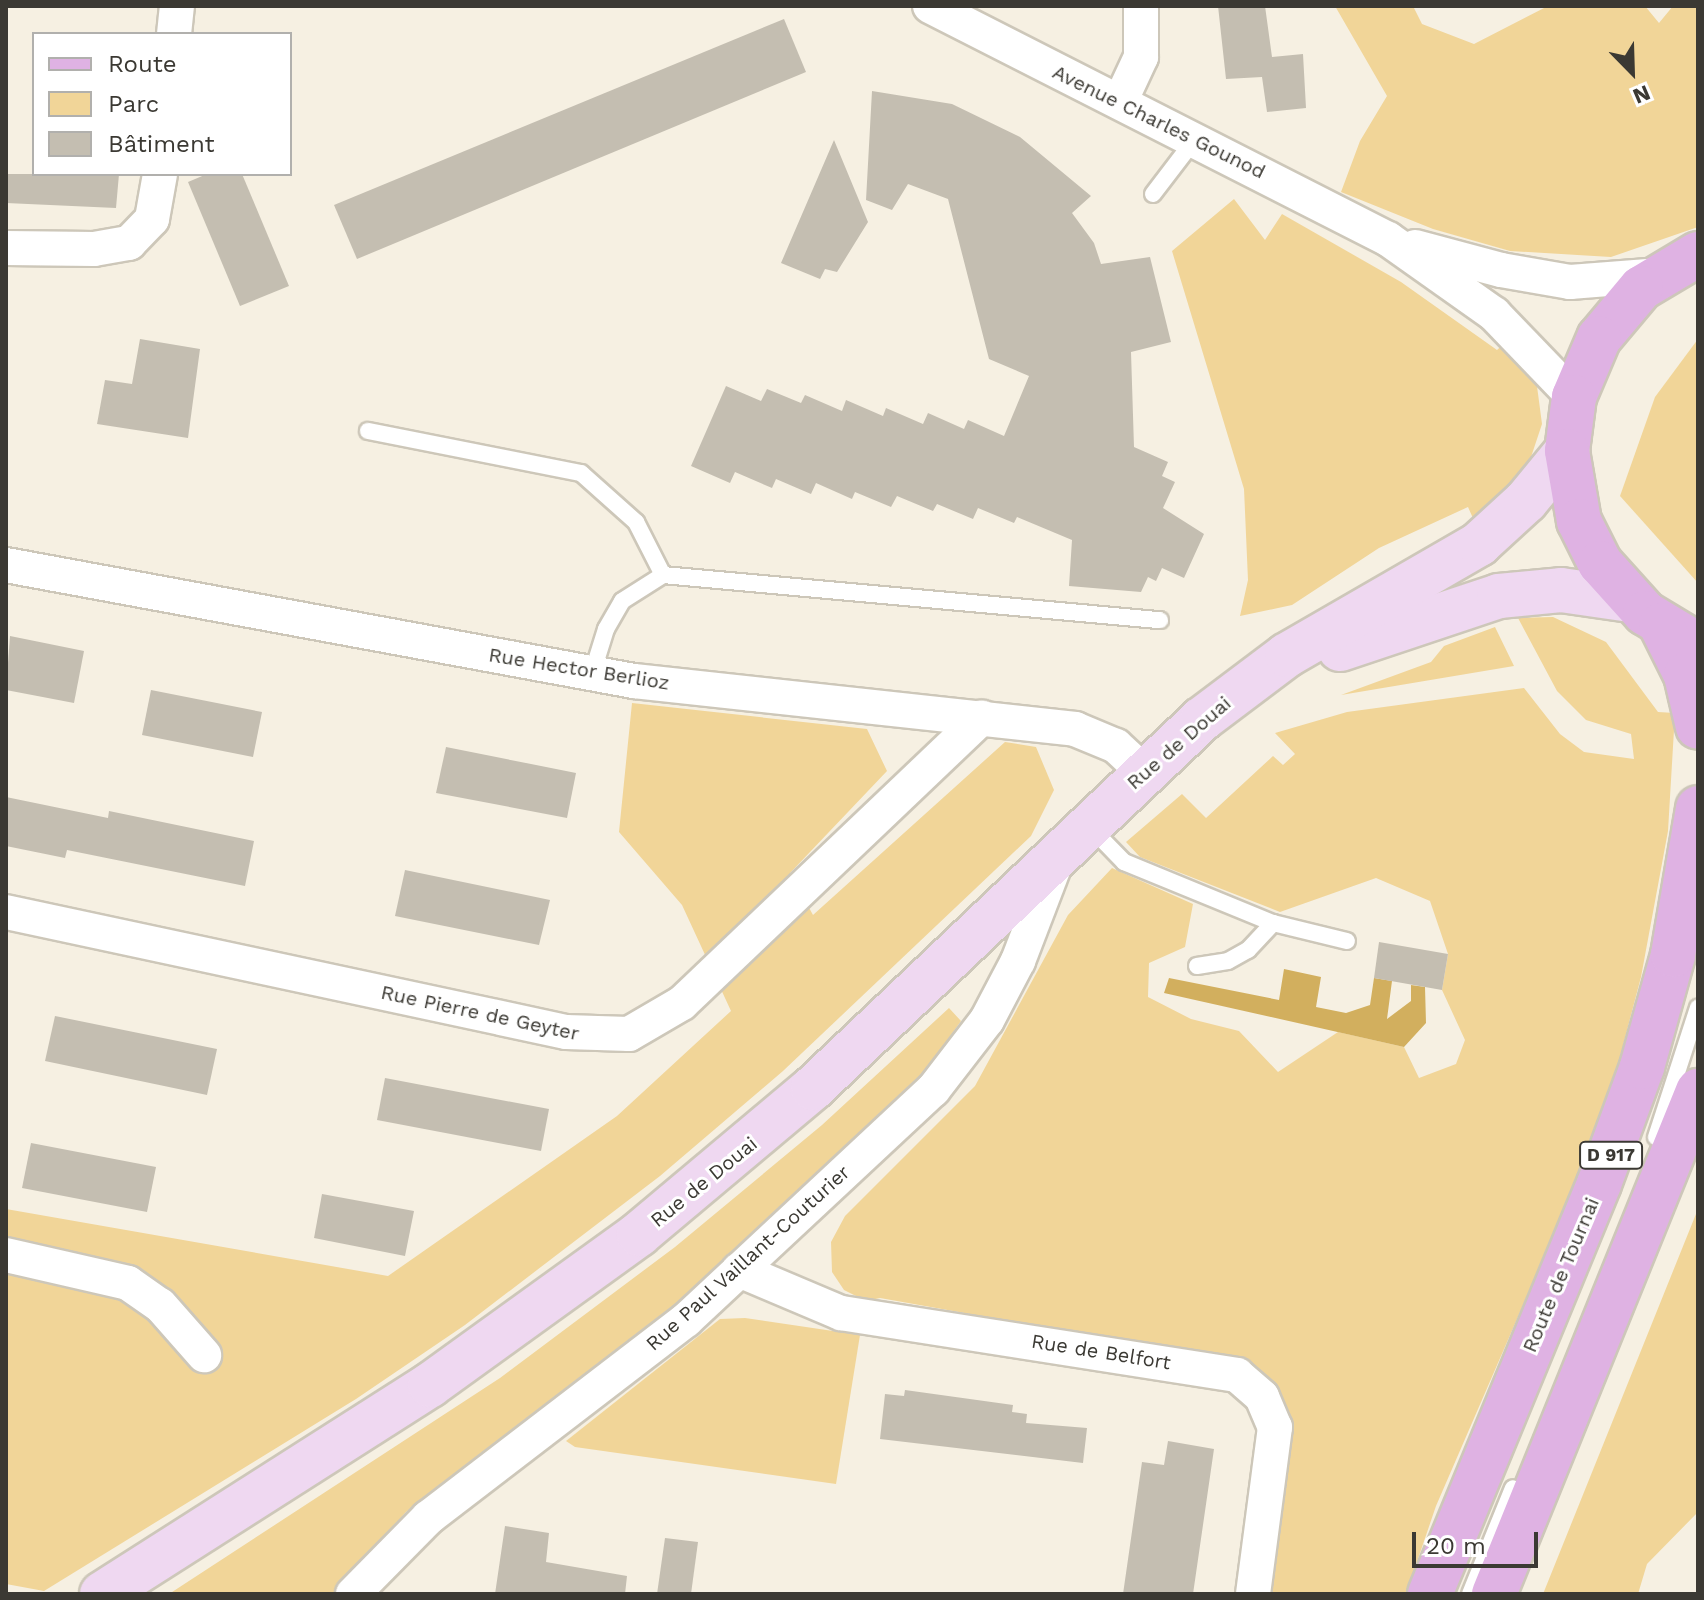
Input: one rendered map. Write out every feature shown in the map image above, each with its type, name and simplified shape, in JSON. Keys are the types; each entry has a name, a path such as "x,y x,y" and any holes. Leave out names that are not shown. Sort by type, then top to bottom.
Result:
{"main road":[{"path":"1698,254 1658,275 1611,320 1589,356 1574,397 1567,451 1579,521 1600,563 1663,623 1686,675 1698,727"},
{"name":"Route de Tournai","path":"1430,1594 1599,1184 1642,1067 1673,955 1698,808"},
{"name":"D 917","path":"1494,1594 1698,1091"}],"street":[{"path":"174,32 177,6"},
{"name":"Avenue Charles Gounod","path":"930,6 1196,138 1388,239 1494,314 1574,397"},
{"path":"1120,102 1141,57 1141,6"},
{"path":"6,248 94,249 129,243 152,219 160,176"},
{"name":"Avenue Charles Gounod","path":"1388,239 1547,279 1591,282 1658,275"},
{"name":"Rue de Douai","path":"102,1594 430,1385 639,1234 771,1127 1144,772 1241,689 1287,655 1479,544 1526,501 1567,451"},
{"name":"Rue Hector Berlioz","path":"6,565 592,674 982,717 1089,734 1116,746 1144,772"},
{"name":"Rue de Douai","path":"1241,689 1374,636 1499,596 1561,590 1663,623"},
{"name":"Rue Pierre de Geyter","path":"6,912 566,1032 629,1034 682,1003 982,717"},
{"name":"Rue Paul Vaillant-Couturier","path":"353,1594 405,1537 686,1320 910,1113 971,1044 1018,961 1074,840"},
{"path":"6,1255 128,1283 160,1305 204,1355"},
{"name":"Rue de Belfort","path":"739,1270 841,1313 1237,1375 1262,1397 1275,1427 1253,1594"}],"lane":[{"path":"1153,194 1196,138"},
{"path":"368,431 581,473 636,522 663,575"},
{"path":"592,674 606,629 622,601 663,575 1160,620"},
{"path":"1074,840 1273,923 1347,941"},
{"path":"1197,966 1228,961 1248,950 1273,923"},
{"path":"1652,1149 1698,1008"},
{"path":"1603,1276 1626,1219"},
{"path":"1470,1594 1518,1477"}],"green space":[{"path":"1335,6 1413,6 1422,24 1474,44 1548,6 1645,6 1659,23 1673,6 1698,6 1698,227 1611,257 1510,251 1433,229 1341,192 1360,141 1387,96"},
{"path":"1234,199 1265,240 1282,214 1401,282 1497,350 1508,340 1535,371 1542,424 1528,466 1476,525 1468,507 1379,548 1292,605 1240,616 1248,580 1244,489 1172,251"},
{"path":"1698,339 1698,583 1620,496 1655,397"},
{"path":"1553,617 1606,642 1658,712 1675,713 1668,831 1641,977 1615,1076 1579,1176 1436,1506 1406,1594 1266,1594 1279,1399 1250,1364 880,1298 866,1301 844,1290 832,1272 831,1242 845,1216 975,1086 1068,915 1112,868 1193,904 1185,947 1149,963 1148,997 1191,1019 1239,1031 1278,1072 1338,1032 1404,1047 1419,1078 1456,1064 1465,1040 1442,990 1448,954 1430,901 1376,878 1280,912 1140,857 1126,842 1182,794 1206,818 1273,756 1283,765 1295,754 1275,733 1347,712 1524,688 1560,734 1584,752 1634,759 1631,734 1586,720 1557,691 1518,618"},
{"path":"1495,627 1514,666 1341,695 1431,662 1444,646"},
{"path":"632,703 867,729 887,771 790,873 813,915 1005,742 1036,747 1054,790 1031,836 783,1071 660,1176 465,1325 356,1399 44,1591 6,1584 6,1209 388,1276 617,1116 731,1011 682,905 619,832"},
{"path":"949,1008 961,1021 910,1093 703,1283 406,1512 333,1594 169,1594 500,1378 675,1247 822,1125"},
{"path":"1698,1209 1698,1512 1647,1564 1638,1594 1543,1594"},
{"path":"745,1318 860,1335 836,1484 575,1447 566,1441 720,1319"}],"shaded area":[{"path":"1284,969 1321,977 1316,1007 1346,1013 1370,1005 1374,978 1392,981 1387,1019 1411,1001 1411,985 1425,987 1426,1023 1404,1047 1164,993 1169,978 1279,1000"}],"building":[{"path":"1218,6 1265,6 1272,57 1303,54 1306,108 1267,112 1262,77 1226,79"},
{"path":"784,19 806,72 357,259 334,205"},
{"path":"872,91 952,104 1020,137 1091,196 1072,213 1094,243 1101,264 1150,257 1171,342 1131,352 1134,447 1168,462 1162,476 1175,482 1163,508 1204,534 1184,578 1162,568 1156,581 1148,577 1141,592 1069,586 1072,540 1017,517 1014,523 978,508 973,519 937,504 933,511 897,496 891,507 855,492 852,499 816,483 811,494 776,479 772,488 735,472 730,483 691,466 726,386 761,401 767,389 801,403 805,395 842,411 846,400 883,416 886,408 923,424 928,413 964,429 968,420 1004,436 1029,376 989,359 948,199 908,184 892,210 866,200"},
{"path":"834,140 868,222 837,272 825,269 820,279 781,263"},
{"path":"6,174 119,176 116,208 6,203"},
{"path":"202,176 243,176 289,286 240,306 188,182"},
{"path":"140,339 200,349 188,438 97,424 105,380 132,384"},
{"path":"10,636 84,651 74,703 6,690"},
{"path":"151,690 262,712 253,757 142,735"},
{"path":"446,747 576,773 567,818 436,793"},
{"path":"6,797 108,818 109,811 254,841 245,886 67,850 65,858 6,846"},
{"path":"405,870 550,900 539,945 395,916"},
{"path":"1379,942 1448,954 1442,990 1374,978"},
{"path":"55,1016 217,1049 207,1095 45,1061"},
{"path":"385,1078 549,1109 541,1151 377,1120"},
{"path":"31,1143 156,1167 147,1212 22,1188"},
{"path":"322,1194 414,1211 405,1256 314,1238"},
{"path":"905,1390 1013,1405 1012,1412 1027,1414 1026,1423 1087,1428 1083,1463 880,1439 885,1394 904,1396"},
{"path":"1168,1441 1214,1449 1193,1594 1123,1594 1142,1462 1164,1465"},
{"path":"505,1526 549,1533 546,1562 627,1576 625,1594 495,1594"},
{"path":"665,1538 698,1542 691,1594 657,1594"}]}
